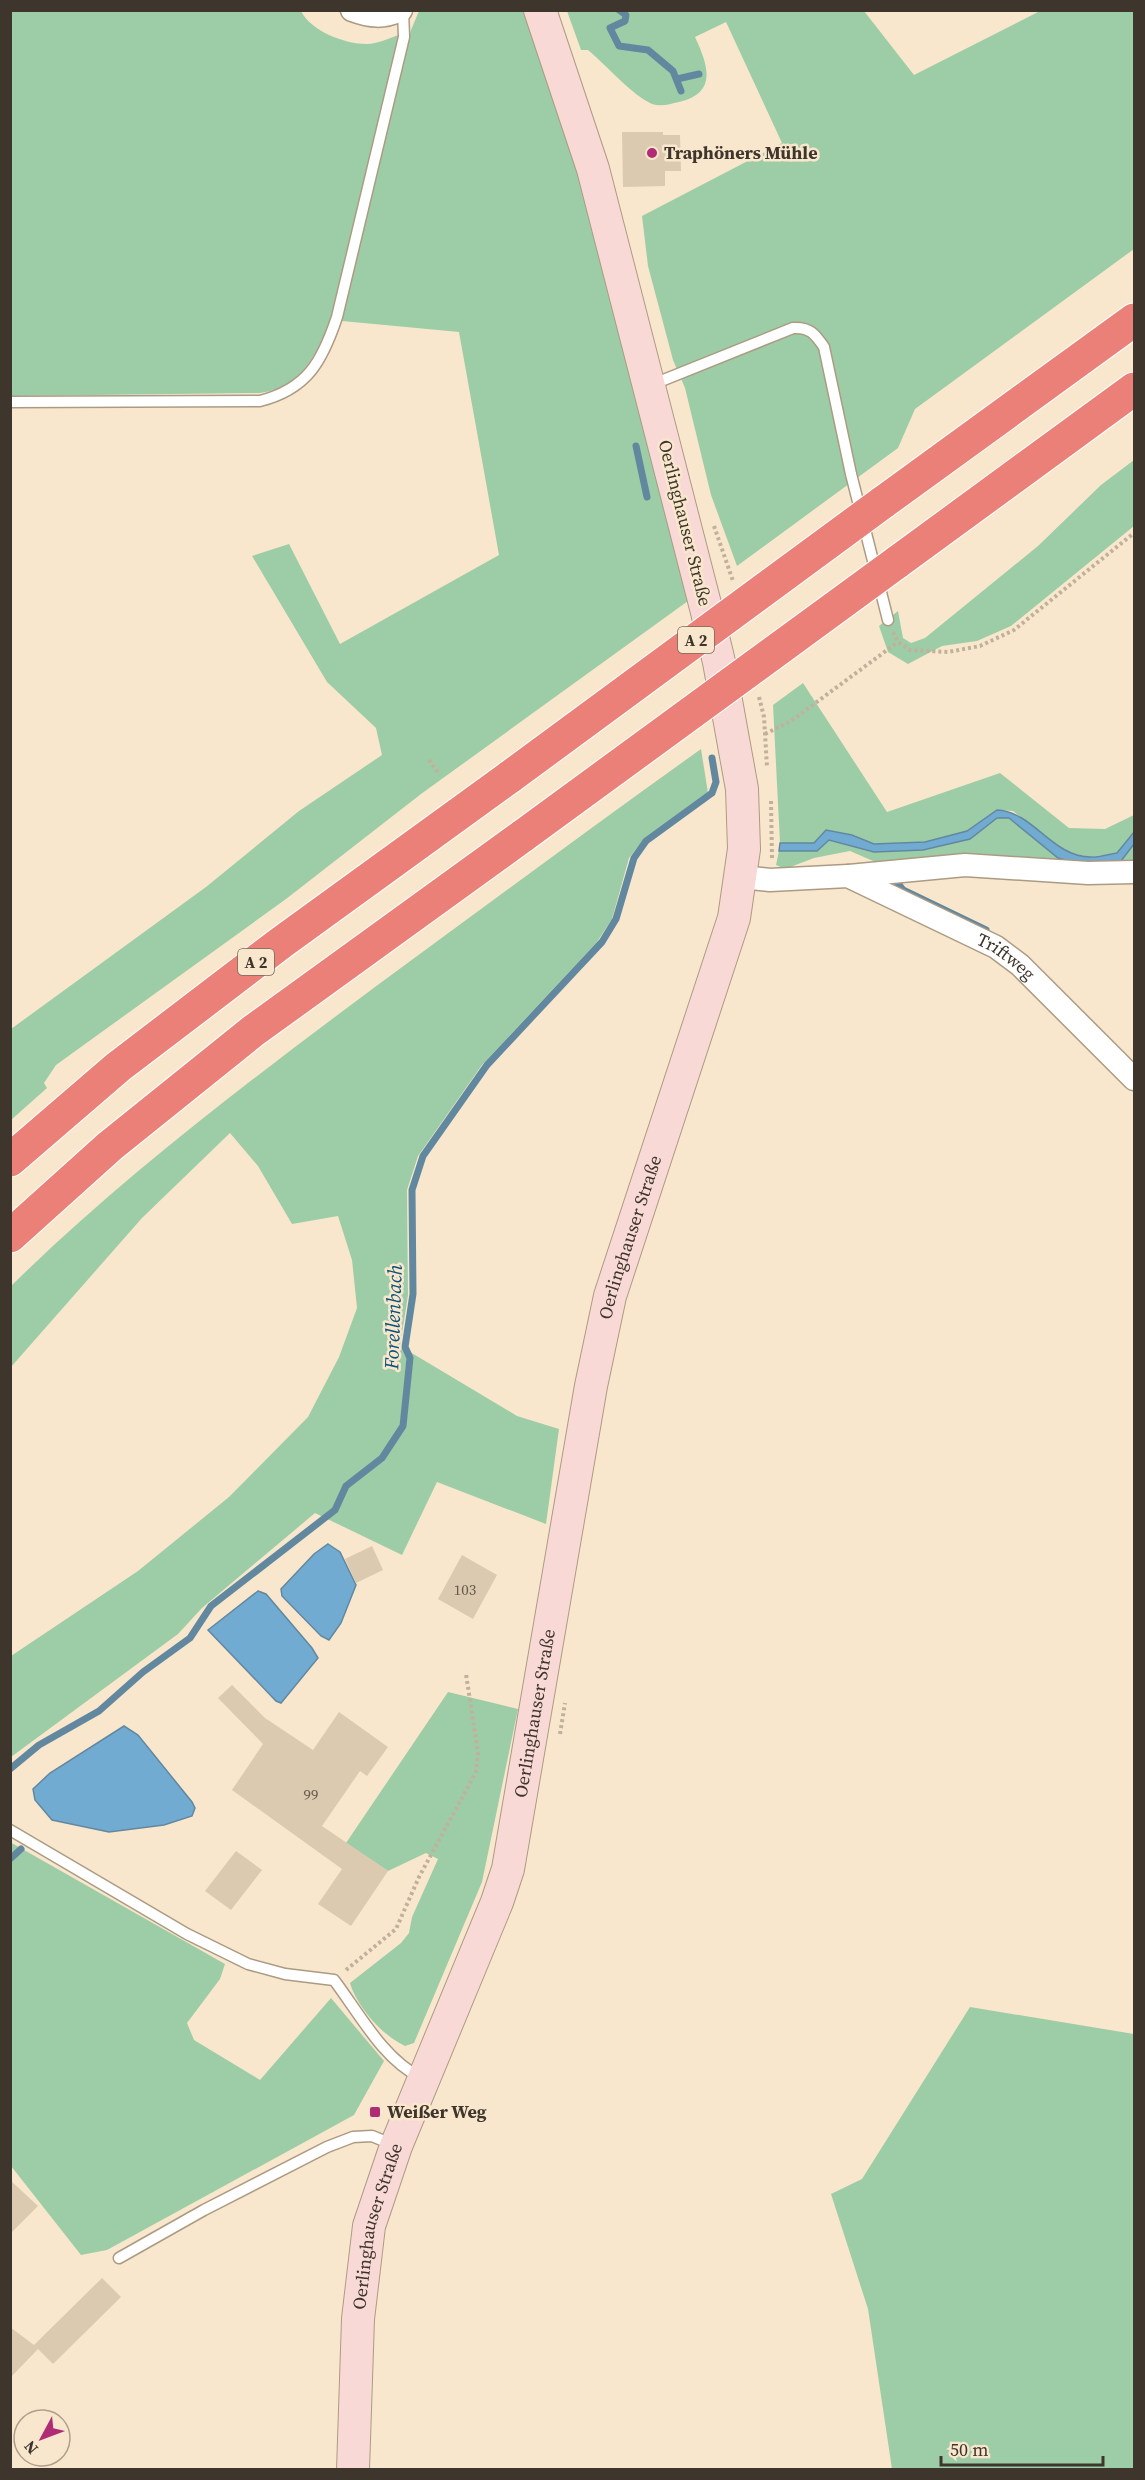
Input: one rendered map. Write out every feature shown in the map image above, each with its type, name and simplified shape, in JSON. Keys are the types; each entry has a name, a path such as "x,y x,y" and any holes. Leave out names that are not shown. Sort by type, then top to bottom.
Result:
{"highway":[{"name":"A 2","path":"10,1160 118,1067 282,942 1134,320"},
{"path":"10,1236 110,1146 253,1031 1134,389"}],"main road":[{"name":"Oerlinghauser Straße","path":"353,2469 363,2269 369,2226 396,2146 497,1902 508,1869 591,1386 610,1296 716,977 734,918 742,877 742,789 733,731 714,640 593,169 540,10"}],"street":[{"path":"352,10 378,17 402,10"},
{"name":"Triftweg","path":"742,877 770,880 848,876 965,865 1088,873 1134,872"},
{"name":"Triftweg","path":"848,876 996,947 1020,965 1134,1079"}],"lane":[{"path":"10,402 260,401 282,395 300,384 327,347 337,317 404,37 402,10"},
{"path":"650,385 793,328 804,328 814,332 824,347 851,474 888,620"},
{"path":"10,1830 187,1934 248,1964 285,1974 334,1980 392,2057 404,2069 423,2079"},
{"path":"119,2258 204,2210 353,2137 372,2136 396,2146"}],"path":[{"path":"888,620 898,642 910,650 948,652 980,646 1014,630 1134,533"},
{"path":"765,735 791,721 898,642"},
{"path":"429,760 440,775"},
{"path":"334,1980 396,1929 419,1877 476,1772 478,1753 466,1674"}],"green space":[{"path":"10,11 301,11 312,25 348,42 371,44 399,35 329,324 318,348 295,378 274,390 260,393 11,396"},
{"path":"419,11 528,11 588,196 688,601 421,794 286,899 56,1065 44,1083 47,1088 11,1120 11,1029 206,887 299,811 382,755 376,728 327,682 252,556 289,544 340,644 499,555 459,332 342,321 411,30"},
{"path":"567,11 864,11 914,75 1040,11 1134,11 1134,249 915,409 898,448 737,566 711,495 685,388 673,360 648,266 642,216 782,143 726,22 695,37 706,67 705,85 700,92 679,102 659,105 644,100 588,50 581,50"},
{"path":"1134,460 1134,526 1011,626 977,641 942,646 908,664 888,652 879,626 898,611 903,638 911,643 925,638 1038,546 1101,485"},
{"path":"803,683 887,812 1000,773 1069,828 1105,829 1134,815 1134,832 1117,853 1090,857 1063,851 1013,811 997,810 967,831 925,842 874,844 854,835 826,830 814,843 780,843 773,705"},
{"path":"701,749 708,793 642,841 629,858 612,919 597,942 482,1065 418,1156 407,1190 408,1295 400,1346 517,1416 559,1429 546,1524 437,1482 402,1555 315,1513 202,1608 178,1634 11,1757 11,1656 138,1571 229,1497 308,1417 339,1357 357,1308 352,1260 338,1216 292,1224 258,1166 230,1133 142,1218 11,1367 11,1286 97,1206 234,1094 375,987"},
{"path":"997,818 1009,818 1058,858 1121,861 1134,844 1134,866 880,864 850,851 814,858 785,869 776,865 779,851 817,851 828,840 874,852 924,850 970,839"},
{"path":"448,1692 518,1709 482,1882 414,2043 405,2046 388,2035 372,2020 358,2002 350,1983 401,1943 409,1933 412,1917 438,1859 426,1853 388,1871 346,1843"},
{"path":"10,1842 225,1964 220,1979 187,2023 194,2040 260,2080 331,1998 384,2061 354,2115 107,2250 81,2255 11,2166"},
{"path":"970,2007 1134,2034 1134,2469 892,2469 868,2309 831,2194 862,2179"}],"water":[{"path":"997,810 1022,818 1064,850 1076,855 1093,857 1117,853 1134,832 1134,844 1121,861 1090,867 1058,858 1009,818 997,818 970,839 923,850 874,852 829,840 817,851 779,851 780,843 814,843 826,830 852,835 874,844 925,842 967,831"},
{"path":"328,1544 340,1552 356,1585 341,1623 329,1640 321,1636 282,1596 281,1589 314,1554"},
{"path":"258,1591 266,1594 318,1658 281,1703 276,1701 208,1630"},
{"path":"124,1726 138,1735 192,1802 195,1808 192,1816 164,1825 109,1832 52,1820 35,1800 33,1789 50,1773"}],"building":[{"name":"Traphöners Mühle","path":"622,132 663,132 663,135 680,135 681,171 665,171 665,186 623,187"},
{"path":"372,1546 383,1570 356,1583 345,1559"},
{"path":"462,1555 497,1575 473,1619 438,1599"},
{"path":"232,1685 265,1718 313,1750 339,1712 388,1747 367,1776 360,1771 322,1826 388,1871 351,1926 318,1904 342,1869 232,1790 263,1744 218,1698"},
{"path":"236,1851 262,1870 231,1910 205,1891"},
{"path":"10,2180 38,2206 10,2234"},
{"path":"102,2278 121,2297 53,2364 38,2349 10,2378 10,2327 34,2345"}],"waterway":[{"name":"Forellenbach","path":"619,10 626,15 625,21 610,28 619,46 648,50 673,71 681,91"},
{"path":"677,79 699,74"},
{"name":"Forellenbach","path":"636,446 647,497"},
{"name":"Forellenbach","path":"10,1769 39,1745 99,1711 143,1672 190,1638 211,1606 335,1510 346,1486 382,1458 403,1426 410,1358 405,1347 413,1294 412,1190 423,1156 487,1065 602,942 616,919 634,858 646,841 712,793 716,782 712,758"},
{"path":"896,881 903,890 986,930"},
{"path":"10,1859 21,1849"}],"place":[{"name":"Traphöners Mühle","path":"652,153"},
{"name":"Weißer Weg","path":"375,2112"}]}
